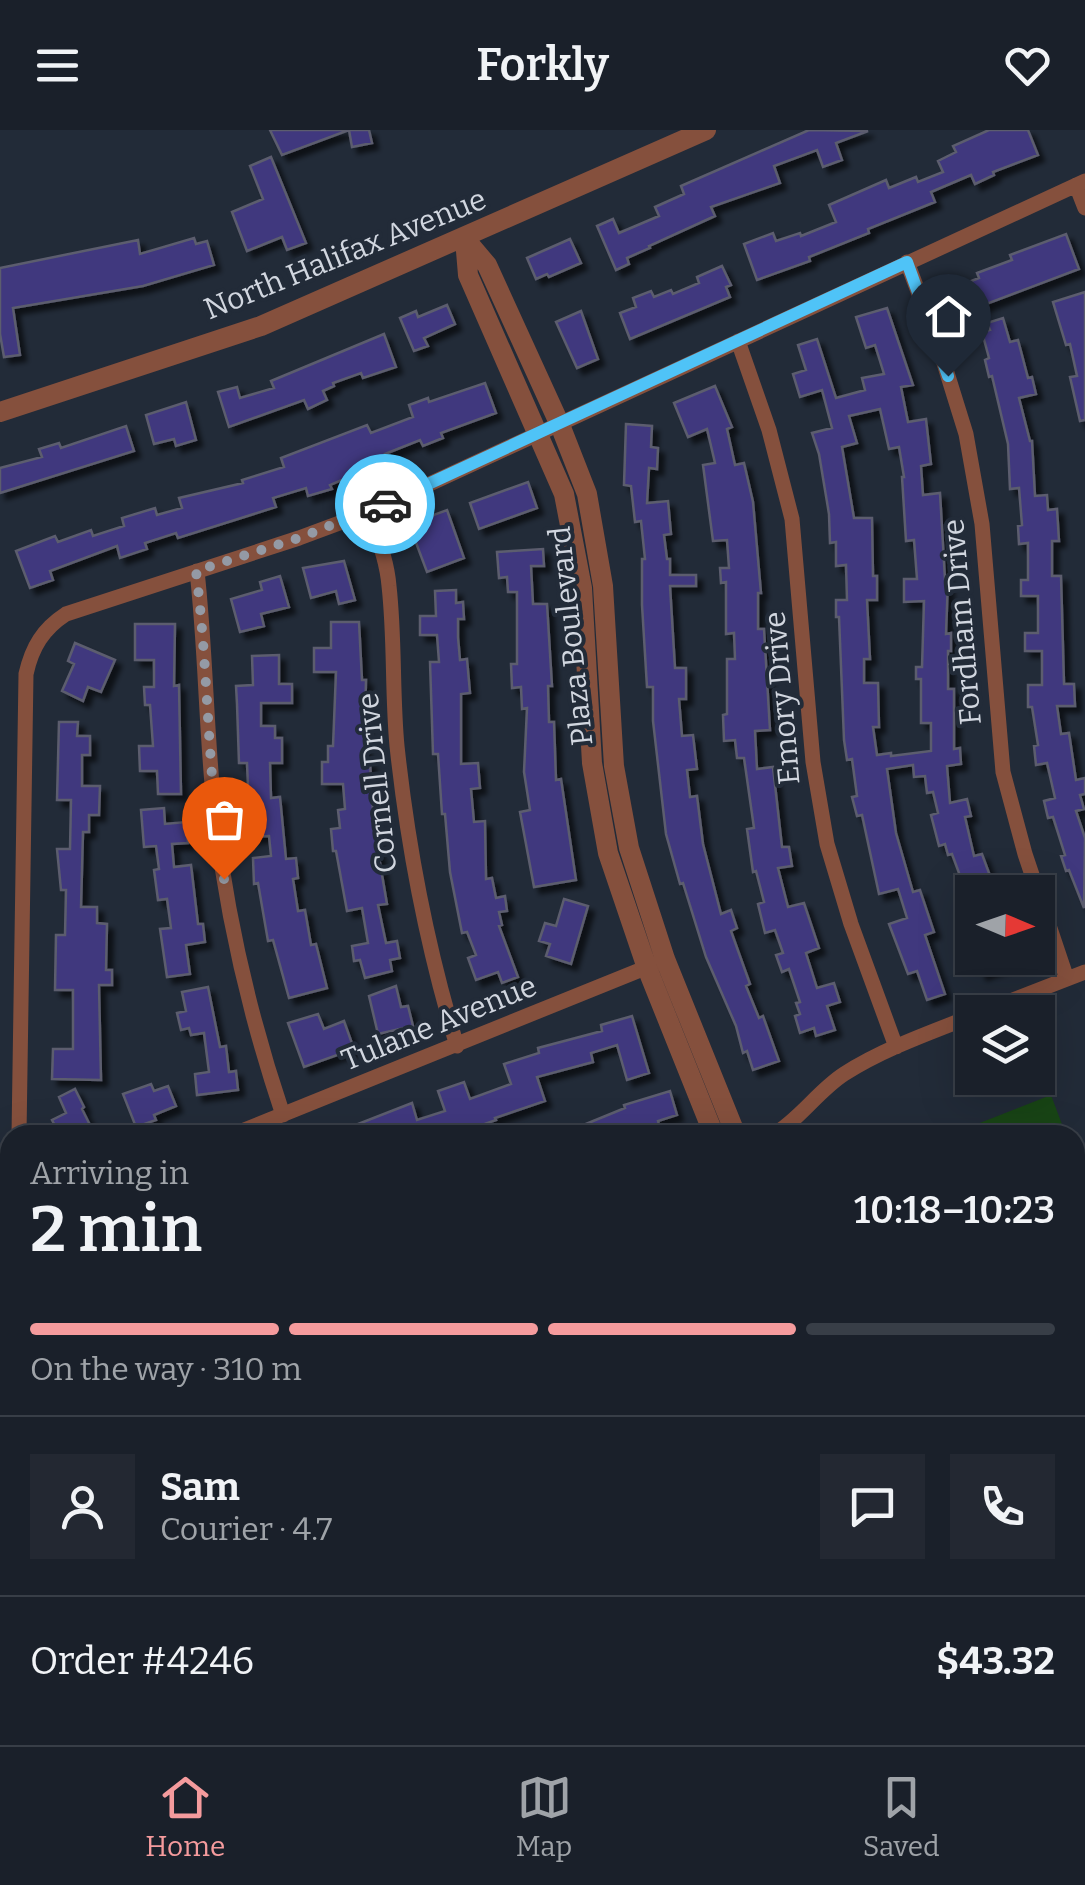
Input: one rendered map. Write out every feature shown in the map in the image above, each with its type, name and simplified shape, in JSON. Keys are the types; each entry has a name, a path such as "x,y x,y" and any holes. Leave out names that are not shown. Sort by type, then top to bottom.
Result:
{"street":[{"name":"North Halifax Avenue","path":"0,412 261,326 706,130"},
{"path":"19,1125 26,674 30,654 50,624 66,614 368,512 1081,183 1085,208"},
{"name":"Plaza Boulevard","path":"465,238 487,265 587,494 602,586 614,766 629,848 656,964 711,1125"},
{"name":"Plaza Boulevard","path":"465,238 468,275 564,494 582,588 592,763 608,853 731,1125"},
{"name":"Fordham Drive","path":"907,262 966,434 982,524 1003,772 1025,854 1067,979"},
{"name":"Emory Drive","path":"738,341 769,430 792,519 808,714 827,844 851,924 896,1046"},
{"name":"Cornell Drive","path":"368,512 384,556 389,584 396,741 410,856 434,970 457,1046"},
{"path":"196,571 214,812 225,886 253,1020 283,1115"},
{"name":"Tulane Avenue","path":"258,1125 656,964"},
{"path":"1026,995 1085,972"},
{"path":"785,1125 842,1076 896,1046 955,1023"}],"green space":[{"path":"1051,1095 1062,1125 974,1125"}],"building":[{"path":"270,130 349,130 282,155"},
{"path":"349,130 369,130 372,143 352,147"},
{"path":"809,130 868,131 836,143 842,160 823,167 817,150 774,166 780,183 711,207 715,216 627,258 629,264 616,270 597,226 613,219 619,233 659,216 655,207 684,194 681,186"},
{"path":"989,130 1028,130 1038,155 993,172 994,175 975,184 971,175 931,192 935,202 868,229 869,233 809,257 810,261 757,280 744,244 773,233 776,241 800,233 801,236 836,222 829,205 886,180 889,188 943,172 938,161 956,152 953,146"},
{"path":"271,157 306,243 287,250 282,237 247,251 232,212 263,199 250,166"},
{"path":"1066,234 1079,269 960,314 951,289 979,278 977,273 1012,260 1010,255"},
{"path":"194,238 196,244 207,241 214,265 143,286 13,308 20,355 4,357 0,268 138,240 140,254"},
{"path":"570,239 581,263 536,279 527,258"},
{"path":"722,266 731,285 726,287 730,297 630,339 620,313 636,307 633,298 651,291 654,297 671,290 673,294 699,283 697,277"},
{"path":"1085,292 1085,420 1080,421 1070,377 1077,376 1070,344 1066,345 1053,302"},
{"path":"447,305 455,324 424,338 428,346 414,351 400,318 416,311 418,317"},
{"path":"887,308 913,385 901,387 908,422 926,419 931,464 921,466 923,495 940,493 948,579 946,634 951,633 948,689 954,689 954,749 960,748 961,764 947,766 950,803 967,799 971,816 965,817 974,856 982,854 990,875 960,875 945,844 939,846 931,815 938,813 933,792 927,793 925,776 914,777 913,765 887,769 896,833 913,892 920,890 934,932 925,935 945,994 927,1000 917,971 908,974 889,924 907,918 898,889 879,894 862,815 857,816 852,797 857,796 852,759 847,760 844,740 836,617 836,600 847,600 846,565 836,566 836,542 830,543 829,514 812,433 832,428 822,390 800,397 793,374 806,370 798,345 817,339 836,398 865,390 862,378 884,374 875,345 866,348 856,317","holes":["880,409 889,449 899,447 906,541 914,540 917,579 904,579 904,602 924,601 922,667 916,667 916,679 921,679 921,723 931,723 931,751 891,756 877,755 873,727 879,727 878,683 864,683 864,659 870,659 867,600 877,600 877,576 873,576 872,518 854,518 842,447 857,443 849,416"]},
{"path":"581,311 598,359 577,368 556,322"},
{"path":"1003,318 1010,342 1018,340 1036,394 1019,398 1032,441 1035,496 1047,495 1048,510 1057,509 1059,541 1052,541 1052,576 1061,576 1064,684 1074,684 1075,706 1057,706 1061,734 1069,733 1076,780 1085,778 1085,794 1080,795 1084,809 1076,811 1085,838 1084,908 1069,870 1066,871 1053,817 1048,818 1044,801 1055,798 1047,763 1036,765 1034,746 1038,745 1032,707 1028,707 1028,685 1042,685 1042,651 1025,651 1025,633 1038,633 1038,596 1021,596 1021,580 1028,580 1028,543 1019,544 1019,488 1010,489 1008,444 985,360 989,358 982,332 990,330 987,323"},
{"path":"384,334 396,367 333,383 323,391 327,400 308,409 304,400 229,427 218,392 237,387 240,398 274,388 271,381"},
{"path":"485,383 496,413 441,433 443,438 423,446 420,440 385,454 388,460 330,485 332,489 308,496 306,488 273,498 276,507 178,538 176,533 145,543 147,549 120,558 117,546 50,571 53,580 30,588 16,551 55,536 58,542 91,530 93,536 124,526 122,518 155,508 157,515 182,508 179,498 243,483 242,480 284,467 281,458 367,425 371,433 413,417 409,405"},
{"path":"715,386 732,427 727,429 735,465 744,463 753,502 761,593 758,629 764,629 770,730 755,731 757,769 773,767 782,847 789,847 792,866 778,868 788,907 804,903 819,948 806,953 817,988 834,983 840,1002 827,1006 835,1030 816,1036 814,1028 800,1033 795,1016 800,1014 796,1003 800,1002 789,969 782,972 776,955 783,953 775,930 765,933 758,904 764,902 756,871 753,872 747,829 754,828 744,758 737,758 735,740 724,741 727,659 735,659 734,633 726,634 726,582 721,583 720,568 729,568 727,540 713,541 703,465 715,463 707,429 688,437 674,403"},
{"path":"186,402 196,440 176,446 174,439 154,444 146,415"},
{"path":"626,424 652,426 651,447 658,448 657,469 649,468 647,503 668,501 671,534 664,535 670,575 696,575 696,586 670,586 675,668 686,668 686,699 679,699 682,736 693,735 697,769 687,770 690,797 697,796 703,844 721,914 731,910 737,928 731,931 750,984 746,986 759,1018 763,1016 779,1061 753,1070 706,957 666,834 653,687 647,687 641,521 635,522 631,486 624,485"},
{"path":"126,426 134,451 0,493 0,468 42,457 39,449 59,443 61,448"},
{"path":"528,482 537,508 479,529 470,503"},
{"path":"447,510 464,558 427,572 409,524"},
{"path":"543,549 544,566 531,566 533,604 547,604 552,686 548,686 549,722 554,722 556,780 561,779 576,880 534,887 520,812 530,810 524,772 527,708 522,709 521,687 512,688 511,664 517,664 517,592 508,592 507,577 499,578 497,552"},
{"path":"344,561 355,600 339,604 336,591 311,598 303,568"},
{"path":"280,576 289,607 261,614 264,626 240,632 231,599 262,590 260,582"},
{"path":"456,590 456,603 463,602 464,619 458,619 460,660 467,659 470,693 461,694 461,764 478,763 480,788 471,789 474,822 485,821 486,879 492,878 496,898 505,896 507,911 499,912 499,926 518,977 502,983 498,972 476,980 468,958 476,955 467,932 462,933 442,814 438,754 433,754 430,662 439,662 437,635 420,635 420,616 436,616 435,591"},
{"path":"331,622 359,622 362,680 366,680 364,763 370,762 374,828 387,904 378,905 386,943 397,941 400,958 390,960 392,971 365,978 360,960 354,961 352,946 368,943 362,908 347,911 333,851 331,829 340,828 338,810 345,809 343,784 322,784 322,762 328,762 328,746 333,746 336,672 314,672 314,648 331,648"},
{"path":"135,624 175,624 174,686 179,685 181,794 158,794 157,771 140,771 139,746 153,746 150,705 145,705 144,687 154,687 154,660 135,660"},
{"path":"75,643 115,660 101,692 88,687 83,701 62,691 74,664 68,661"},
{"path":"279,655 279,684 292,684 292,703 261,703 261,726 275,726 275,738 282,738 282,763 270,763 271,798 280,797 286,859 296,858 298,878 293,879 298,911 305,910 311,945 316,944 327,988 289,998 273,940 268,941 258,883 254,884 253,858 271,856 269,836 250,837 247,763 239,763 236,686 253,685 252,656"},
{"path":"59,722 78,722 77,736 90,736 90,755 82,755 82,786 100,786 99,815 89,815 89,832 83,832 81,907 97,907 97,923 107,924 106,970 112,970 112,985 99,985 101,1080 52,1079 53,1049 73,1049 73,990 55,990 56,935 65,935 66,890 61,890 57,849 70,849 71,800 57,800"},
{"path":"164,808 165,824 186,822 188,843 172,844 174,867 191,865 198,924 203,924 205,942 186,945 190,974 167,977 160,929 171,928 167,899 158,900 156,846 144,847 141,810"},
{"path":"564,899 588,906 571,964 546,956 550,944 539,941 545,923 556,926"},
{"path":"396,986 401,1007 408,1006 413,1026 378,1034 369,996"},
{"path":"208,987 220,1047 226,1046 229,1072 236,1071 238,1090 197,1095 195,1074 209,1072 204,1033 191,1035 189,1028 181,1030 177,1013 186,1011 182,992"},
{"path":"318,1014 324,1029 344,1021 354,1049 304,1067 288,1023"},
{"path":"632,1016 649,1073 627,1080 617,1045 591,1053 593,1062 537,1077 545,1101 482,1125 358,1125 412,1103 417,1120 445,1111 438,1091 464,1082 470,1099 511,1084 504,1064 539,1053 538,1048 602,1031 601,1025"},
{"path":"151,1084 154,1091 168,1086 176,1106 154,1115 156,1120 135,1125 123,1094"},
{"path":"75,1089 90,1125 55,1125 52,1120 66,1113 59,1097"},
{"path":"670,1091 677,1115 658,1121 659,1125 583,1125 625,1108 624,1105"}],"way so far":[{"path":"224,879 214,812 196,571 299,538 385,504"}],"route":[{"path":"385,504 907,262 948,376"}]}
